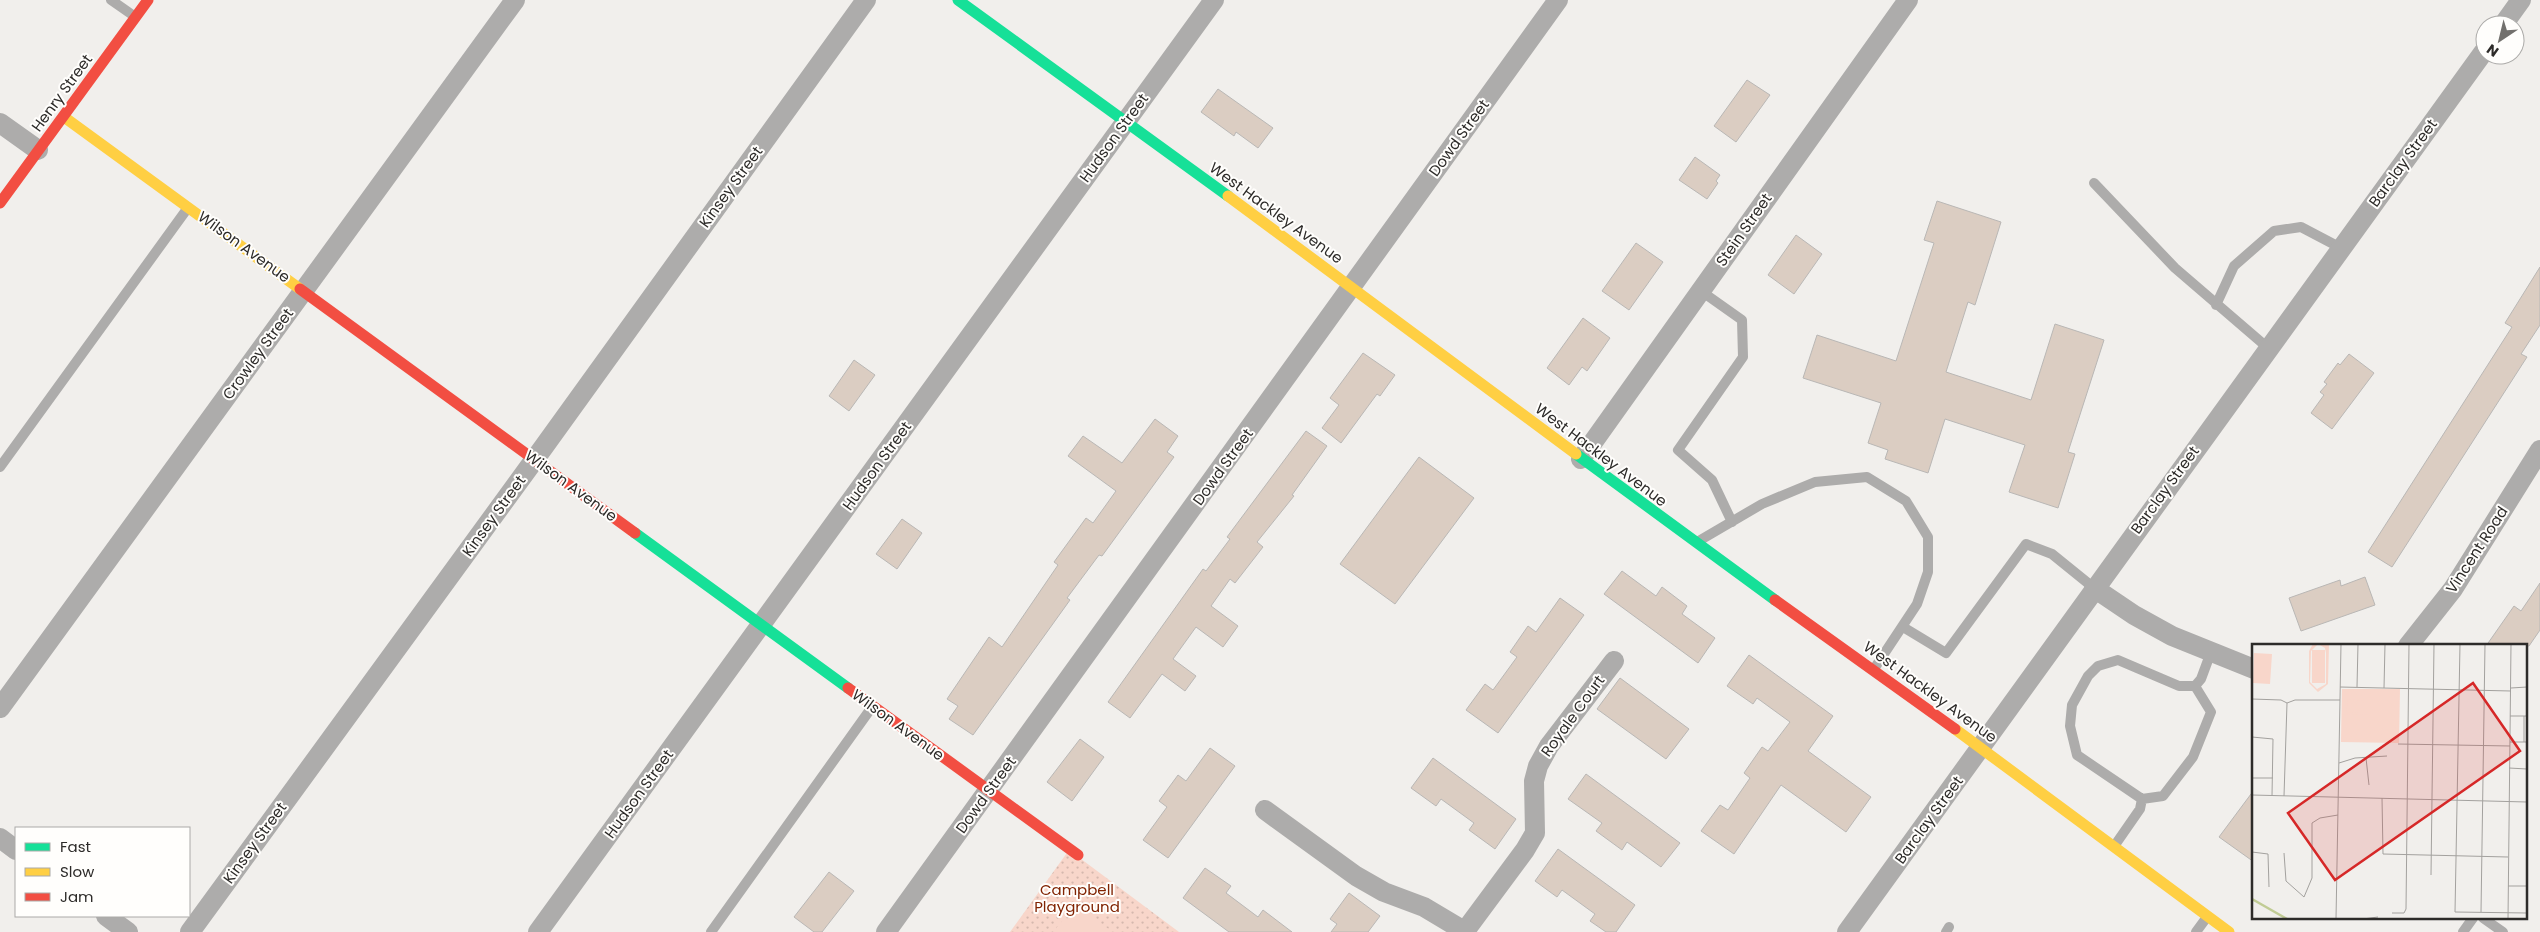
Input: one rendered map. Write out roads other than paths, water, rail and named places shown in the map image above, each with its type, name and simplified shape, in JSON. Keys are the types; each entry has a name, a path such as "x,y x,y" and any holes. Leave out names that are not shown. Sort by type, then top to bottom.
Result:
{"street":[{"name":"Henry Street","path":"0,203 148,0"},
{"name":"Crowley Street","path":"0,708 515,0"},
{"name":"Kinsey Street","path":"190,932 535,460 866,0"},
{"name":"West Hackley Avenue","path":"958,0 1352,287 1695,543 1982,748 2229,932"},
{"name":"Hudson Street","path":"538,932 1214,0"},
{"name":"Dowd Street","path":"886,932 1558,0"},
{"name":"Stein Street","path":"1581,459 1908,0"},
{"path":"2510,15 2521,0"},
{"name":"Barclay Street","path":"1847,932 1982,748 2094,588 2475,64"},
{"name":"Wilson Avenue","path":"64,117 1078,855"},
{"path":"0,123 38,150"},
{"name":"Vincent Road","path":"2410,644 2453,589 2540,450"},
{"path":"2094,588 2149,624 2172,636 2252,668"},
{"name":"Royale Court","path":"1465,932 1525,850 1535,833 1534,782 1538,766 1550,746 1614,660"},
{"path":"1265,810 1356,876 1384,892 1424,907 1465,932"},
{"path":"0,838 15,849"},
{"path":"107,917 128,932"}],"lane":[{"path":"111,0 135,17"},
{"path":"2094,183 2176,268 2216,305 2268,348"},
{"path":"0,467 189,207"},
{"path":"2216,305 2234,266 2274,231 2301,227 2341,248"},
{"path":"1701,291 1742,320 1743,357 1678,450 1712,480 1732,522"},
{"path":"1695,543 1762,504 1816,482 1866,477 1906,501 1928,537 1928,572 1917,604 1873,670"},
{"path":"1903,627 1946,653 2026,544 2052,554 2094,588"},
{"path":"2195,686 2211,712 2193,756 2163,796 2142,799 2077,755 2070,726 2072,704 2088,676 2098,666 2118,660 2179,686 2195,686 2201,679 2211,652"},
{"path":"712,932 873,706"},
{"path":"2114,847 2140,809 2142,799"},
{"path":"2196,932 2207,917"},
{"path":"2463,932 2472,920"},
{"path":"2486,920 2502,932"}],"park label":[{"name":"Campbell Playground","path":"1077,898"}]}
